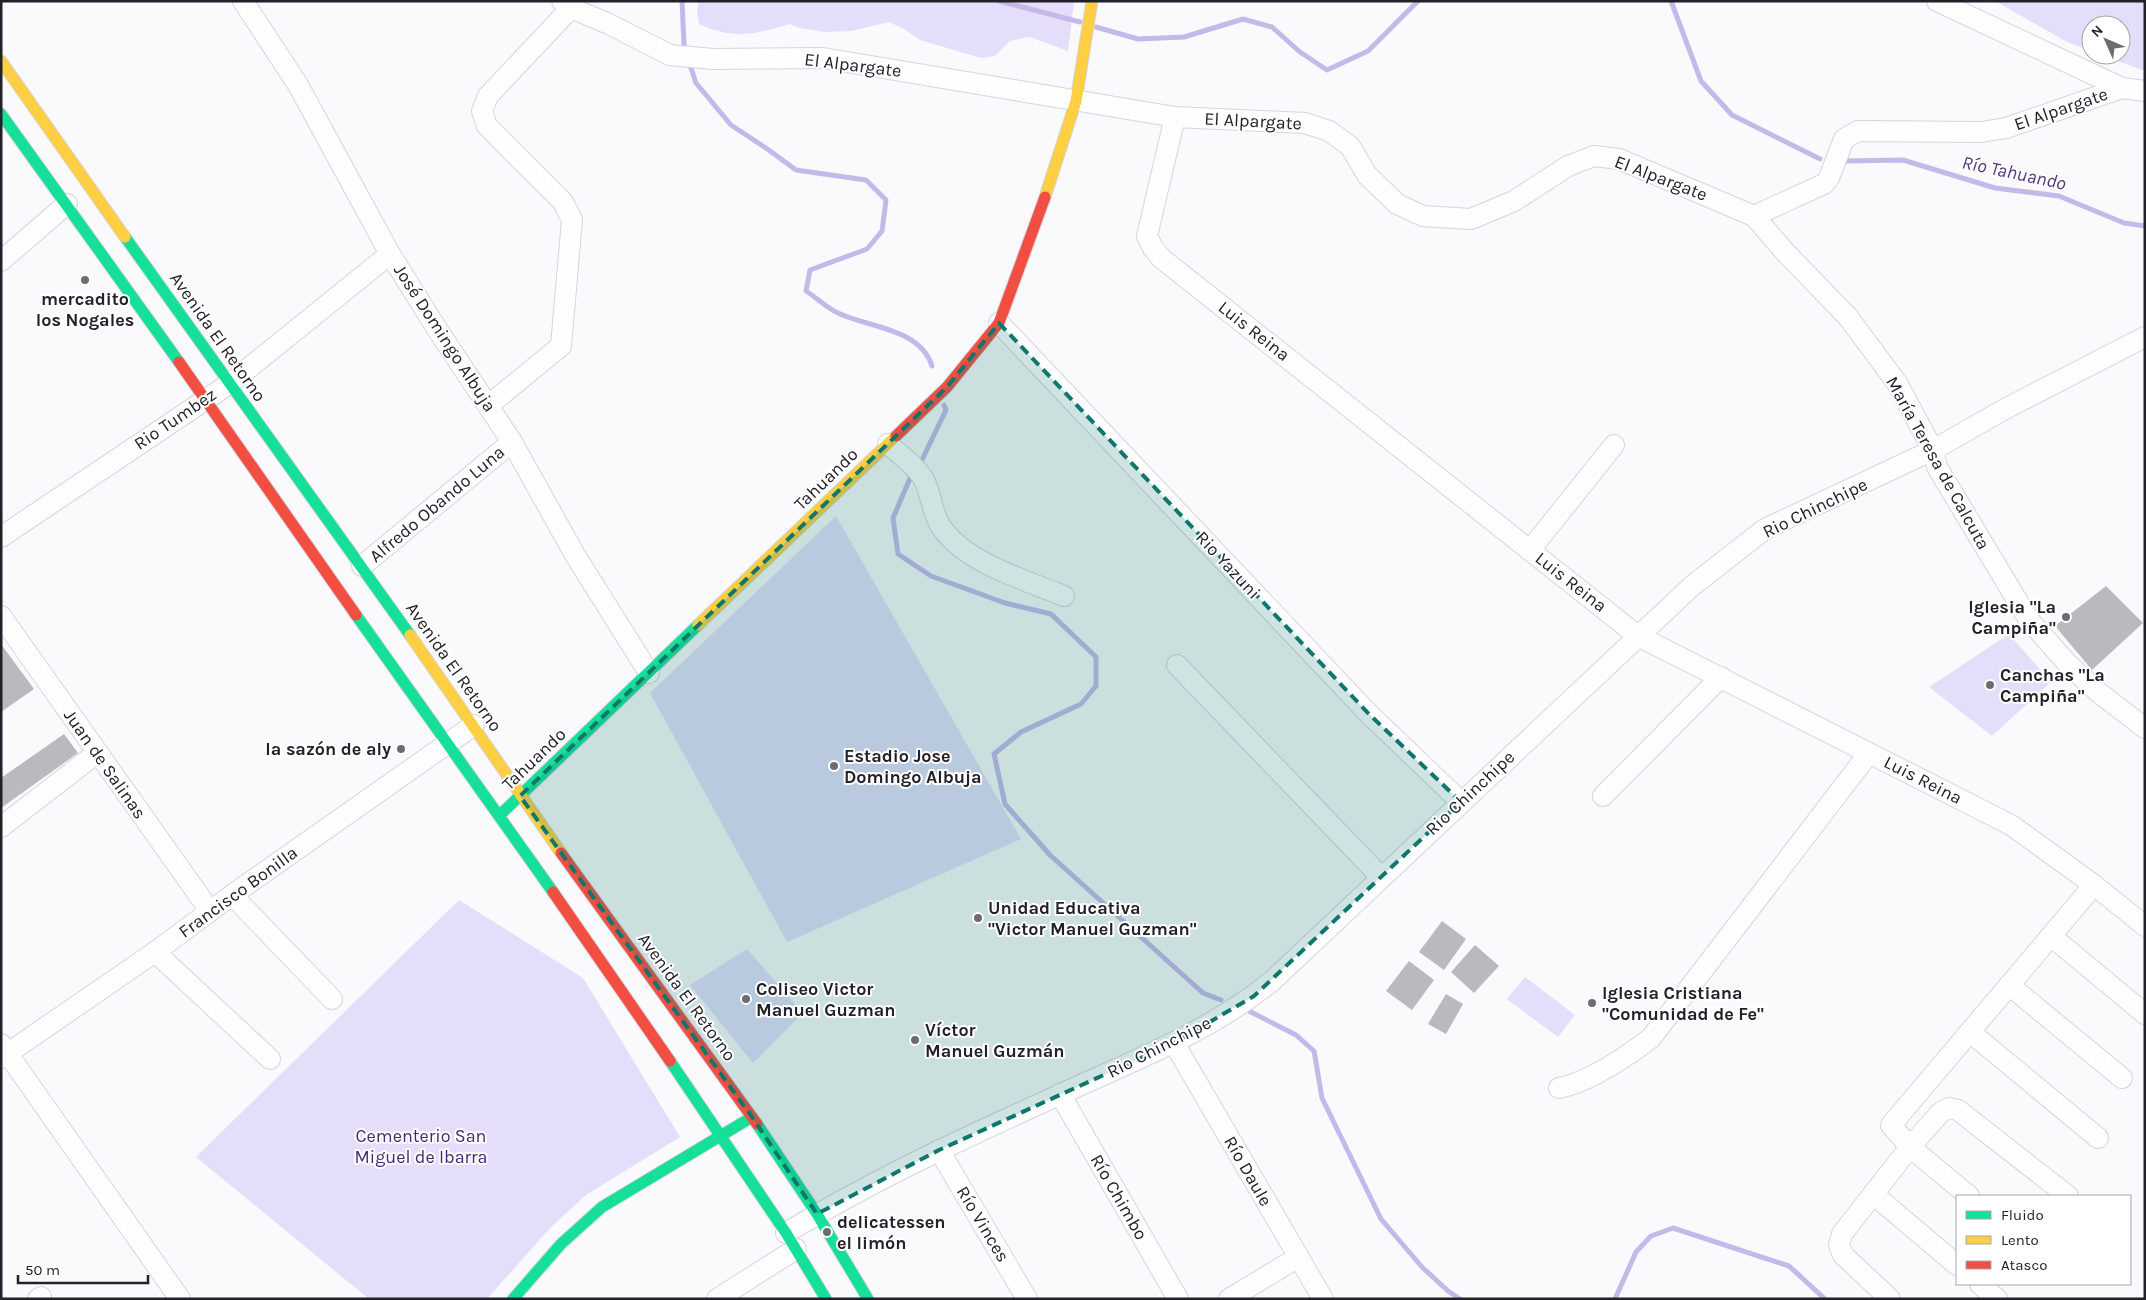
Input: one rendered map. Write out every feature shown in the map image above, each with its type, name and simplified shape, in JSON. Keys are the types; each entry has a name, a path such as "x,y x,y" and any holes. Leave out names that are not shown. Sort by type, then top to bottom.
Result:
{"main road":[{"name":"Tahuando","path":"500,815 947,387 999,324 1036,224 1077,94 1092,1"},
{"name":"Avenida El Retorno","path":"1,61 228,384 362,566 474,725 520,796 752,1117 817,1214 868,1299"},
{"path":"1,114 205,398 446,743 500,815 722,1136 791,1241 826,1299"},
{"path":"513,1299 567,1238 590,1217 616,1198 752,1117"}],"street":[{"name":"José Domingo Albuja","path":"243,1 298,85 390,254 512,442 575,555 649,673"},
{"path":"1937,1 2122,88 2145,91"},
{"name":"El Alpargate","path":"567,5 610,24 670,55 713,59 822,58 1077,94 1175,117 1305,123 1329,131 1350,146 1367,175 1397,204 1423,216 1471,219 1514,201 1568,166 1594,156 1619,159 1754,216 1824,184 1844,139 1858,131 1981,132 2006,128 2122,88"},
{"path":"489,405 561,346 572,220 563,202 487,126 482,111 488,96 567,5"},
{"name":"Luis Reina","path":"1175,117 1147,236 1161,258 1638,636 2011,825 2094,885 2145,926"},
{"path":"1,261 67,204"},
{"name":"María Teresa de Calcuta","path":"1754,216 1785,252 1848,317 1897,384 1933,450 1942,475 2029,620 2067,663 2098,692 2145,728"},
{"name":"Rio Tumbez","path":"1,537 228,384 390,254"},
{"name":"Rio Yazuni","path":"999,324 1369,714 1461,802"},
{"name":"Rio Chinchipe","path":"717,1299 791,1241 817,1214 939,1150 1174,1043 1254,996 1692,586 1765,529 1933,450 2003,410 2145,337"},
{"name":"Alfredo Obando Luna","path":"362,566 512,442"},
{"path":"888,444 922,476 941,528 952,541 995,568 1064,596"},
{"path":"1530,550 1614,445"},
{"name":"Juan de Salinas","path":"1,616 210,911"},
{"path":"1177,666 1381,877"},
{"path":"1603,796 1721,678"},
{"name":"Francisco Bonilla","path":"3,1052 155,952 232,895 474,725"},
{"path":"1559,1088 1583,1080 1633,1052 1651,1038 1869,752"},
{"path":"1,827 98,753"},
{"path":"1968,1195 1910,1147 1892,1125 2094,885"},
{"path":"232,895 332,999"},
{"path":"2052,936 2145,1014"},
{"path":"155,952 270,1060"},
{"path":"2009,986 2122,1078"},
{"path":"1970,1032 2098,1138"},
{"name":"Río Daule","path":"1174,1043 1323,1299"},
{"path":"3,1052 180,1299"},
{"name":"Río Chimbo","path":"1060,1094 1178,1299"},
{"path":"1890,1299 1843,1255 1839,1245 1842,1234 1910,1147 1941,1112 1949,1108 1958,1110 2067,1195"},
{"name":"Río Vinces","path":"939,1150 1027,1299"},
{"path":"1873,1194 1956,1264"},
{"path":"1230,1299 1298,1258"},
{"path":"1981,1285 1997,1299"}],"highlighted area":[{"path":"999,323 1369,714 1461,802 1254,996 1174,1043 939,1150 817,1214 752,1117 520,796 947,387"}],"green space":[{"path":"699,1 1074,1 1068,51 1030,37 1010,41 995,56 981,58 920,40 889,22 851,31 825,32 799,28 790,24 755,33 734,34 723,32 699,24 697,10"},
{"path":"1995,1 2145,1 2145,71 2128,65 2131,65 2131,15 2081,15 2081,47 2067,42"},
{"name":"Estadio Jose Domingo Albuja","path":"836,516 1021,839 787,942 650,693"},
{"name":"Canchas \"La Campiña\"","path":"2009,634 2051,682 1992,736 1929,687"},
{"name":"Cementerio San Miguel de Ibarra","path":"459,900 583,978 680,1137 586,1195 551,1227 487,1299 369,1299 196,1157"},
{"name":"Coliseo Victor Manuel Guzman","path":"747,949 803,1013 753,1063 690,985"},
{"path":"1525,977 1575,1015 1558,1037 1507,999"}],"building":[{"name":"Iglesia \"La Campiña\"","path":"2106,586 2143,623 2092,670 2055,626"},
{"path":"1,644 34,689 1,712"},
{"path":"64,734 78,753 1,808 1,778"},
{"path":"1442,921 1466,939 1444,970 1419,952"},
{"path":"1475,945 1499,966 1474,993 1451,972"},
{"path":"1409,961 1434,980 1412,1010 1386,991"},
{"path":"1446,994 1463,1004 1446,1034 1428,1024"}],"waterway":[{"path":"682,1 686,51"},
{"name":"Río Tahuando","path":"999,1 1080,22"},
{"name":"Río Tahuando","path":"1096,27 1138,39 1184,37 1243,19 1272,27 1300,52 1327,70 1368,51 1418,1"},
{"name":"Río Tahuando","path":"1671,1 1701,81 1732,115 1820,159"},
{"path":"689,62 696,83 731,125 796,170 866,180 886,200 882,231 867,249 810,270 806,291 838,313 905,336 926,353 932,366"},
{"name":"Río Tahuando","path":"1845,161 1903,160 1995,188 2059,196 2124,223 2145,226"},
{"path":"920,464 946,410 944,405"},
{"path":"911,476 893,518 898,554 931,576 1005,603 1051,614 1096,657 1096,686 1081,704 1021,732 994,754 1005,804 1050,855 1203,993 1221,1000"},
{"path":"1249,1011 1296,1035 1314,1051 1322,1098 1381,1219 1422,1267 1448,1291 1460,1299"},
{"path":"1615,1299 1636,1252 1651,1236 1673,1228 1789,1266 1825,1299"}],"traffic: fast":[{"path":"1,114 179,362"},
{"path":"125,237 410,635"},
{"path":"356,615 553,892"},
{"path":"503,812 698,625"},
{"path":"670,1061 786,1233 826,1299"},
{"path":"513,1299 561,1244 602,1207 752,1117"},
{"path":"757,1124 817,1214 868,1299"}],"traffic: slow":[{"path":"1045,197 1076,101 1092,1"},
{"path":"1,61 125,237"},
{"path":"698,625 896,436"},
{"path":"410,635 561,853"}],"traffic: jam":[{"path":"896,436 947,387 999,323 1045,197"},
{"path":"179,362 356,615"},
{"path":"561,853 757,1124"},
{"path":"553,892 670,1061"}],"place":[{"name":"mercadito los Nogales","path":"85,280"},
{"name":"Iglesia \"La Campiña\"","path":"2066,617"},
{"name":"Canchas \"La Campiña\"","path":"1990,685"},
{"name":"la sazón de aly","path":"401,749"},
{"name":"Estadio Jose Domingo Albuja","path":"834,766"},
{"name":"Unidad Educativa \"Victor Manuel Guzman\"","path":"978,918"},
{"name":"Coliseo Victor Manuel Guzman","path":"746,999"},
{"name":"Iglesia Cristiana \"Comunidad de Fe\"","path":"1592,1003"},
{"name":"Víctor Manuel Guzmán","path":"915,1040"},
{"name":"delicatessen el limón","path":"827,1232"}]}
